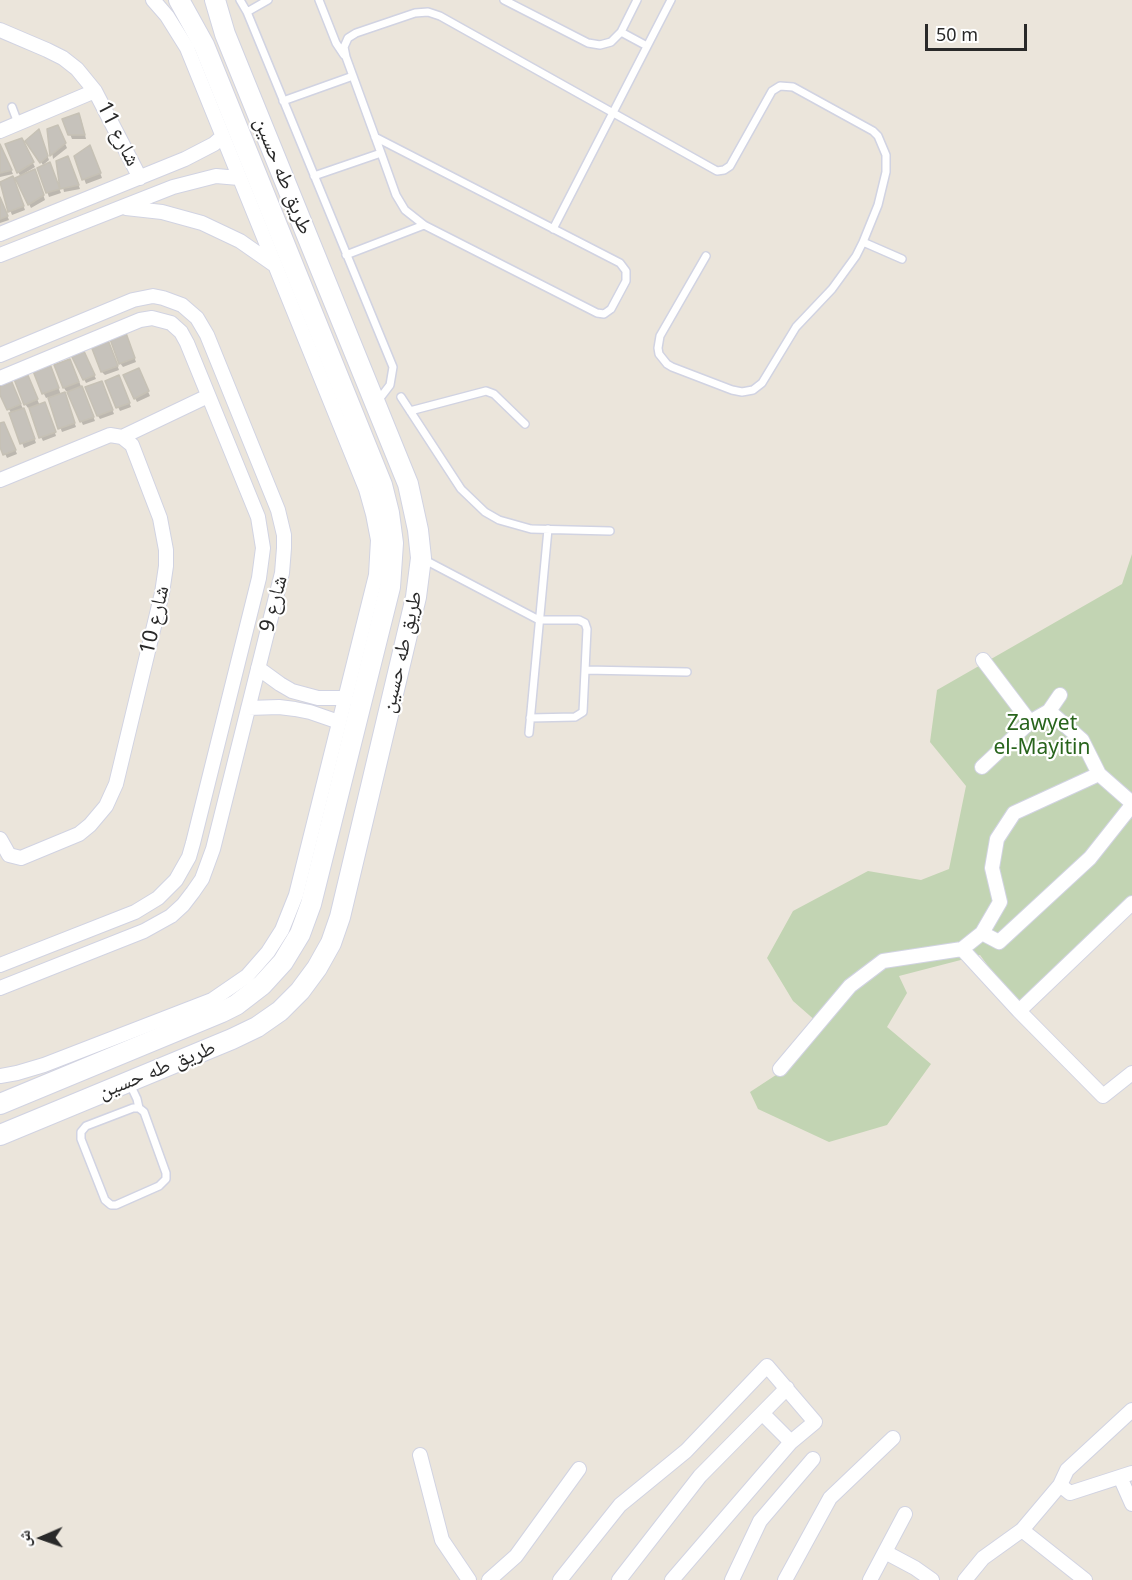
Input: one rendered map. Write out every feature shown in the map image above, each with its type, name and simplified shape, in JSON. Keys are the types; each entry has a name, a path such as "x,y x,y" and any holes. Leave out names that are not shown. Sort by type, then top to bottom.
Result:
{"main road":[{"name":"طريق طه حسين","path":"0,1104 230,1008 262,986 283,962 300,934 311,904 343,730 367,646 392,572 393,543 388,506 382,485 282,261 209,81 190,18 179,0"},
{"name":"طريق طه حسين","path":"0,1135 257,1027 294,998 317,968 331,944 340,917 416,597 420,558 414,507 408,484 225,34 216,4"},
{"path":"190,18 216,4"},
{"path":"73,1074 84,1100"}],"street":[{"path":"153,0 167,16 209,81 223,136 240,178 282,261"},
{"name":"شارع 11","path":"0,30 63,58 77,69 95,91 140,178"},
{"name":"شارع 11","path":"0,130 95,91"},
{"path":"0,234 140,178 199,152 223,136"},
{"path":"165,167 173,186"},
{"path":"0,255 173,186 216,176 240,178"},
{"path":"121,207 162,212 202,223 282,261"},
{"name":"شارع 9","path":"0,355 143,297 163,297 182,305 203,326 207,335 278,510 284,536 282,573 233,769 202,879 183,905 144,931 0,988"},
{"name":"شارع 9","path":"0,378 140,320 153,318 176,327 184,337 261,527 262,559 189,857 180,874 159,898 135,912 0,965"},
{"path":"84,320 92,340"},
{"path":"0,480 110,435 122,437 208,396"},
{"name":"شارع 10","path":"0,839 7,860 26,857 79,834 99,816 116,784 162,593 166,566 164,534 158,510 132,445 122,437"},
{"path":"240,474 260,466"},
{"path":"0,1076 44,1065 212,1000 236,985 258,965 277,939 291,910 343,730 345,698 367,646"},
{"path":"983,660 1030,722"},
{"path":"258,668 268,677 292,691 318,698 345,698"},
{"path":"982,767 1030,722 1049,711 1060,695"},
{"path":"248,708 295,709 317,714 343,730"},
{"path":"982,933 999,942 1090,858 1132,804 1099,774 1082,740 1049,711"},
{"path":"212,764 233,769"},
{"path":"780,1069 850,986 883,961 962,949 982,933 1000,902 992,868 997,839 1014,813 1099,774"},
{"path":"1019,1011 1132,903"},
{"path":"962,949 1103,1096 1132,1073"},
{"path":"560,1580 620,1505 686,1451 767,1366 815,1422 791,1442 672,1580"},
{"path":"619,1580 700,1476 787,1388"},
{"path":"965,1580 983,1558 1022,1530 1060,1485 1067,1470 1132,1410"},
{"path":"763,1414 791,1442"},
{"path":"785,1580 830,1498 893,1438"},
{"path":"420,1455 442,1540 469,1580"},
{"path":"732,1580 760,1521 813,1459"},
{"path":"489,1580 516,1556 579,1469"},
{"path":"1060,1485 1070,1493 1126,1475 1132,1504"},
{"path":"870,1580 905,1514"},
{"path":"1022,1530 1085,1580"},
{"path":"885,1552 932,1580"}],"lane":[{"path":"240,0 247,12 393,367 390,385 376,404"},
{"path":"247,12 268,0"},
{"path":"319,0 336,44 346,57"},
{"path":"504,0 594,45 611,42 621,32 637,0"},
{"path":"553,229 671,0"},
{"path":"375,137 624,266 626,281 607,313 597,313 410,216 400,203 375,137 346,57 345,42 352,35 408,15 421,12 434,14 713,169 724,171 732,163 772,91 780,86 793,87 873,131 884,147 887,163 883,189 873,222 863,242 844,273 802,318 762,383 753,390 742,392 732,390 672,367 660,354 658,348 660,336 706,256"},
{"path":"621,32 647,46"},
{"path":"283,101 353,76"},
{"path":"12,107 18,123"},
{"path":"314,176 381,153"},
{"path":"346,255 424,225"},
{"path":"863,242 902,260"},
{"path":"410,411 486,391 495,394 525,424"},
{"path":"401,397 461,489 472,501 499,520 531,529 610,531"},
{"path":"529,733 548,530"},
{"path":"420,558 539,620 579,620 585,623 587,629 584,707 580,715 530,718"},
{"path":"585,670 687,672"},
{"path":"129,1082 139,1108 144,1112 166,1173 166,1179 159,1186 116,1205 111,1205 105,1200 81,1138 81,1132 86,1126 133,1108 139,1108"}],"green space":[{"name":"Zawyet el-Mayitin","path":"1132,554 1132,899 1019,1008 980,955 899,976 907,993 887,1027 931,1064 887,1125 829,1142 758,1109 750,1092 779,1073 817,1022 793,1001 767,958 793,911 868,871 921,880 949,869 966,786 930,742 937,690 1122,584"}],"building":[{"path":"79,113 85,135 68,135 62,119"},
{"path":"58,125 66,143 50,156 47,129"},
{"path":"39,129 48,156 40,163 25,141"},
{"path":"22,138 34,162 17,173 5,144"},
{"path":"0,144 12,170 0,173"},
{"path":"90,145 101,173 82,180 74,156"},
{"path":"68,156 79,185 60,189 56,161"},
{"path":"50,162 60,189 46,193 37,168"},
{"path":"35,169 44,195 28,205 15,178"},
{"path":"13,176 24,206 8,212 0,182"},
{"path":"0,197 8,216 0,219"},
{"path":"126,333 135,358 119,364 110,339"},
{"path":"108,340 118,366 101,372 91,346"},
{"path":"83,349 95,375 83,380 71,355"},
{"path":"70,359 79,382 63,388 54,365"},
{"path":"50,364 59,388 42,394 33,371"},
{"path":"139,368 149,391 134,399 123,375"},
{"path":"27,373 38,399 24,405 14,379"},
{"path":"119,375 130,403 116,408 105,381"},
{"path":"11,380 21,404 7,410 0,395 0,384"},
{"path":"102,381 113,410 97,416 85,387"},
{"path":"82,386 94,417 80,422 67,392"},
{"path":"65,392 75,423 58,429 48,398"},
{"path":"45,402 56,432 39,438 29,408"},
{"path":"24,408 35,439 20,444 9,413"},
{"path":"4,422 16,450 3,455 0,447 0,423"}]}
